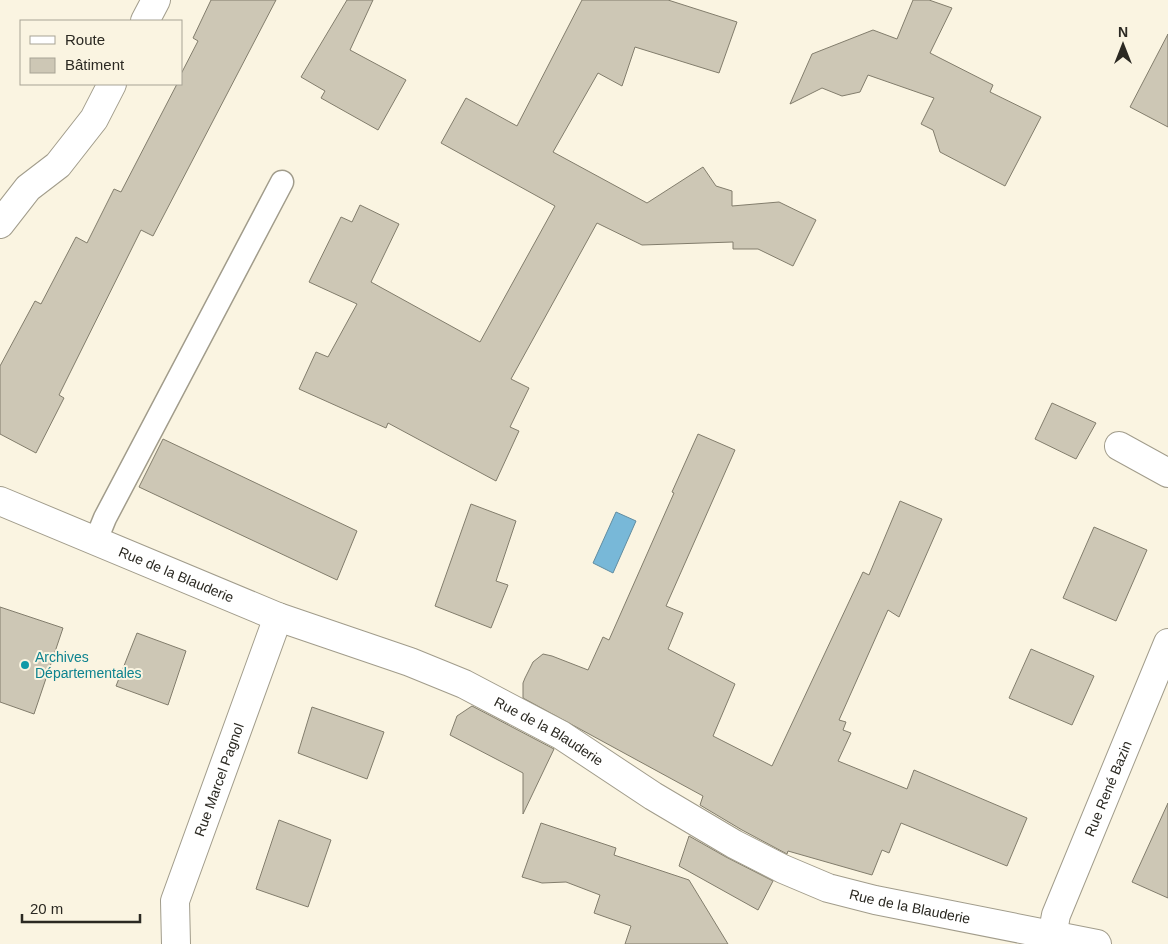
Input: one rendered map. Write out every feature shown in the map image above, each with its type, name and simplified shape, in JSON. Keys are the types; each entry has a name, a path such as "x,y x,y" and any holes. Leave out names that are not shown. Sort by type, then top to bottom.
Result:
{"street":[{"path":"146,20 156,0"},
{"path":"0,224 28,188 58,164 94,119 111,85"},
{"path":"1119,446 1168,473"},
{"name":"Rue de la Blauderie","path":"0,501 278,617 410,662 464,684 562,735 653,796 734,844 783,869 828,888 875,900 1097,944"},
{"name":"Rue Marcel Pagnol","path":"176,944 175,902 278,617"},
{"name":"Rue René Bazin","path":"1052,936 1056,915 1168,643"}],"lane":[{"path":"96,540 105,518 282,182"}],"water":[{"path":"616,512 636,521 613,573 593,563"}],"building":[{"path":"211,0 276,0 153,236 141,230 59,395 64,398 36,453 0,434 0,366 35,301 41,304 76,237 87,243 114,189 121,192 176,85 182,85 182,72 198,41 193,38"},
{"path":"347,0 373,0 350,50 406,80 378,130 321,98 325,91 301,77"},
{"path":"582,0 668,0 737,22 719,73 635,47 622,86 598,73 553,152 647,203 703,167 716,186 732,191 732,206 779,202 816,220 793,266 758,249 733,249 733,242 642,245 597,223 511,379 529,388 510,427 519,431 496,481 388,423 386,428 299,389 316,352 328,357 357,304 309,282 341,217 352,222 360,205 399,224 371,282 480,342 555,206 441,143 466,98 517,126"},
{"path":"913,0 929,0 952,8 930,53 993,85 990,92 1041,117 1005,186 940,152 933,130 921,124 934,98 868,75 860,92 842,96 822,88 790,104 812,54 873,30 897,39"},
{"path":"1168,34 1168,127 1130,107"},
{"path":"1052,403 1096,423 1076,459 1035,439"},
{"path":"698,434 735,450 666,606 683,613 668,649 735,684 713,736 772,766 863,572 869,575 900,501 942,519 899,617 888,610 839,720 846,722 843,730 851,733 838,761 907,789 914,770 1027,818 1007,866 901,823 889,853 882,850 872,875 788,851 787,854 700,805 703,796 523,698 525,678 533,662 543,654 588,670 603,637 609,640"},
{"path":"163,439 357,531 337,580 139,487"},
{"path":"471,504 516,521 496,581 508,585 491,628 435,606"},
{"path":"1094,527 1147,550 1116,621 1063,598"},
{"name":"Archives Départementales","path":"0,607 63,628 34,714 0,702"},
{"path":"137,633 186,651 168,705 116,686"},
{"path":"1031,649 1094,676 1072,725 1009,698"},
{"path":"472,706 554,749 523,814 523,773 450,735 457,716"},
{"path":"312,707 384,732 367,779 298,753"},
{"path":"1168,803 1168,898 1132,882"},
{"path":"279,820 331,840 308,907 256,889"},
{"path":"541,823 616,848 614,855 689,880 728,944 625,944 631,926 594,913 600,895 566,882 542,883 522,877"},
{"path":"689,836 773,881 758,910 679,866"}],"place":[{"name":"Archives Départementales","path":"25,665"}]}
